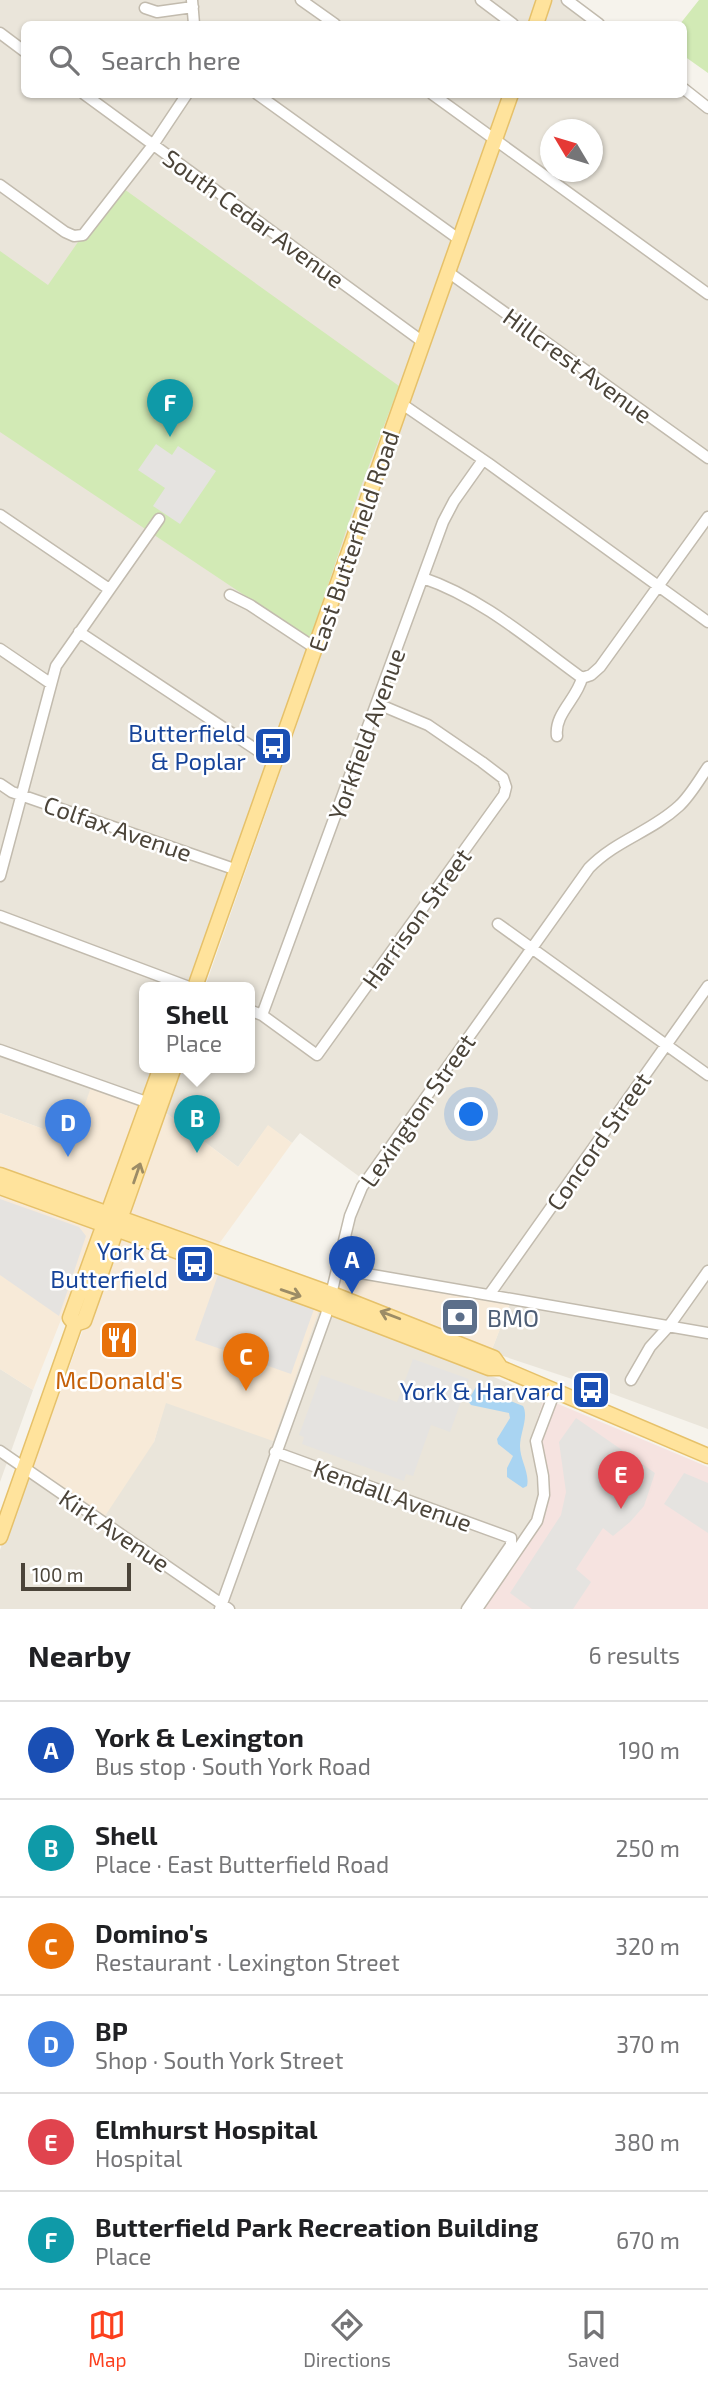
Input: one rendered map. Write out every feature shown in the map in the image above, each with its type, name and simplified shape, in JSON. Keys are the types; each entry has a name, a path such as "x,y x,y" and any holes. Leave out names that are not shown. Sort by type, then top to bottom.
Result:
{"main road":[{"path":"537,21 544,0"},
{"name":"East Butterfield Road","path":"197,982 510,98"},
{"path":"75,1324 70,1318 113,1221 154,1105 160,1073"},
{"path":"75,1324 84,1321 107,1259 118,1184 171,1073"},
{"path":"0,1175 83,1203 136,1238 330,1300"},
{"path":"83,1203 99,1200 118,1184"},
{"path":"0,1187 113,1221 330,1300 489,1368 501,1368 708,1456"},
{"path":"107,1259 117,1249 136,1238"},
{"path":"0,1537 75,1324"}],"street":[{"path":"301,0 318,5 332,21"},
{"path":"481,0 509,21"},
{"path":"567,0 595,21"},
{"path":"145,8 157,12 192,3 194,21"},
{"path":"0,33 21,49"},
{"path":"687,91 708,108"},
{"name":"South Cedar Avenue","path":"89,98 424,342"},
{"path":"0,185 65,232 79,236 89,230 153,145 184,98"},
{"path":"263,98 460,240"},
{"path":"437,98 708,294"},
{"name":"Hillcrest Avenue","path":"448,272 708,458"},
{"path":"402,404 708,622"},
{"name":"Yorkfield Avenue","path":"262,1015 448,511 483,460"},
{"path":"0,516 109,589"},
{"path":"582,678 591,675 600,667 708,517"},
{"path":"0,876 55,666 159,519"},
{"path":"423,578 447,586 478,603 582,678"},
{"path":"230,595 315,648"},
{"path":"79,632 275,762"},
{"path":"0,649 50,683"},
{"path":"557,736 556,727 560,717 575,696 582,678"},
{"name":"Harrison Street","path":"262,1015 317,1055 504,795 506,787 503,778 428,725 377,704"},
{"name":"Lexington Street","path":"224,1607 275,1452 330,1300 350,1216 367,1178 598,858 679,806 708,767"},
{"name":"Colfax Avenue","path":"0,784 21,795 237,870"},
{"path":"0,916 176,982"},
{"path":"498,924 708,1075"},
{"name":"Concord Street","path":"489,1295 708,986"},
{"path":"255,1012 262,1015"},
{"path":"0,1050 154,1105"},
{"path":"338,1269 708,1333"},
{"path":"631,1380 650,1347 669,1326 708,1270"},
{"path":"477,1609 537,1521 544,1495 536,1441 555,1391"},
{"name":"Kirk Avenue","path":"0,1451 224,1607"},
{"name":"Kendall Avenue","path":"275,1452 511,1538 511,1545 467,1609"}],"shaded area":[{"path":"0,0 536,0 528,21 21,21 21,98 501,98 189,982 139,982 139,1073 155,1073 147,1096 73,1140 0,1113"},
{"path":"550,0 562,0 590,21 542,21"},
{"path":"687,96 708,112 708,1429 491,1352 512,1297 343,1267 348,1232 368,1183 300,1133 292,1143 268,1126 238,1167 162,1110 175,1073 255,1073 255,982 207,982 516,98"},
{"path":"156,444 172,455 178,446 216,471 180,524 153,506 165,488 138,470"},
{"path":"94,1078 147,1096 105,1207 0,1170 0,1113 73,1140"},
{"path":"162,1110 238,1167 268,1125 292,1143 216,1248 127,1215"},
{"path":"0,1192 98,1227 33,1390 0,1369"},
{"path":"0,1199 79,1227 86,1236 59,1316 0,1275"},
{"path":"118,1234 321,1305 273,1441 166,1403 154,1442 103,1519 32,1469"},
{"path":"343,1267 513,1296 491,1352 337,1294"},
{"path":"218,1275 314,1309 291,1374 195,1340"},
{"path":"321,1305 544,1398 533,1433 538,1497 530,1522 470,1609 0,1609 0,1550 30,1469 154,1442 165,1403"},
{"path":"413,1359 469,1379 450,1432 431,1425 413,1476 406,1474 404,1481 302,1444 304,1437 299,1435 321,1375 397,1402"},
{"path":"0,1369 33,1390 0,1482"},
{"path":"544,1398 708,1467 708,1609 470,1609 530,1522 538,1497 538,1475 532,1452 533,1433"},
{"path":"576,1418 655,1473 644,1506 613,1536 603,1528 576,1569 591,1582 573,1609 532,1609 510,1593 561,1515 566,1492 559,1442"},
{"path":"684,1473 708,1483 708,1533 664,1504"}],"green space":[{"path":"699,0 708,0 708,73 687,58 687,21 682,21"},
{"path":"124,189 399,386 359,492 310,639 0,432 0,251 48,285 78,242 90,235"}],"water":[{"path":"476,1387 523,1406 525,1410 520,1446 528,1481 523,1488 507,1477 507,1468 513,1456 498,1444 497,1439 510,1418 509,1413 471,1405 468,1401"}],"place":[{"name":"Butterfield Park Recreation Building","path":"170,437"},
{"name":"Butterfield & Poplar","path":"273,746"},
{"name":"Shell","path":"197,1153"},
{"name":"BP","path":"68,1157"},
{"name":"York & Butterfield","path":"195,1264"},
{"name":"York & Lexington","path":"352,1294"},
{"name":"BMO","path":"460,1317"},
{"name":"McDonald's","path":"119,1340"},
{"name":"York & Harvard","path":"591,1390"},
{"name":"Domino's","path":"246,1391"},
{"name":"Elmhurst Hospital","path":"621,1509"}]}
